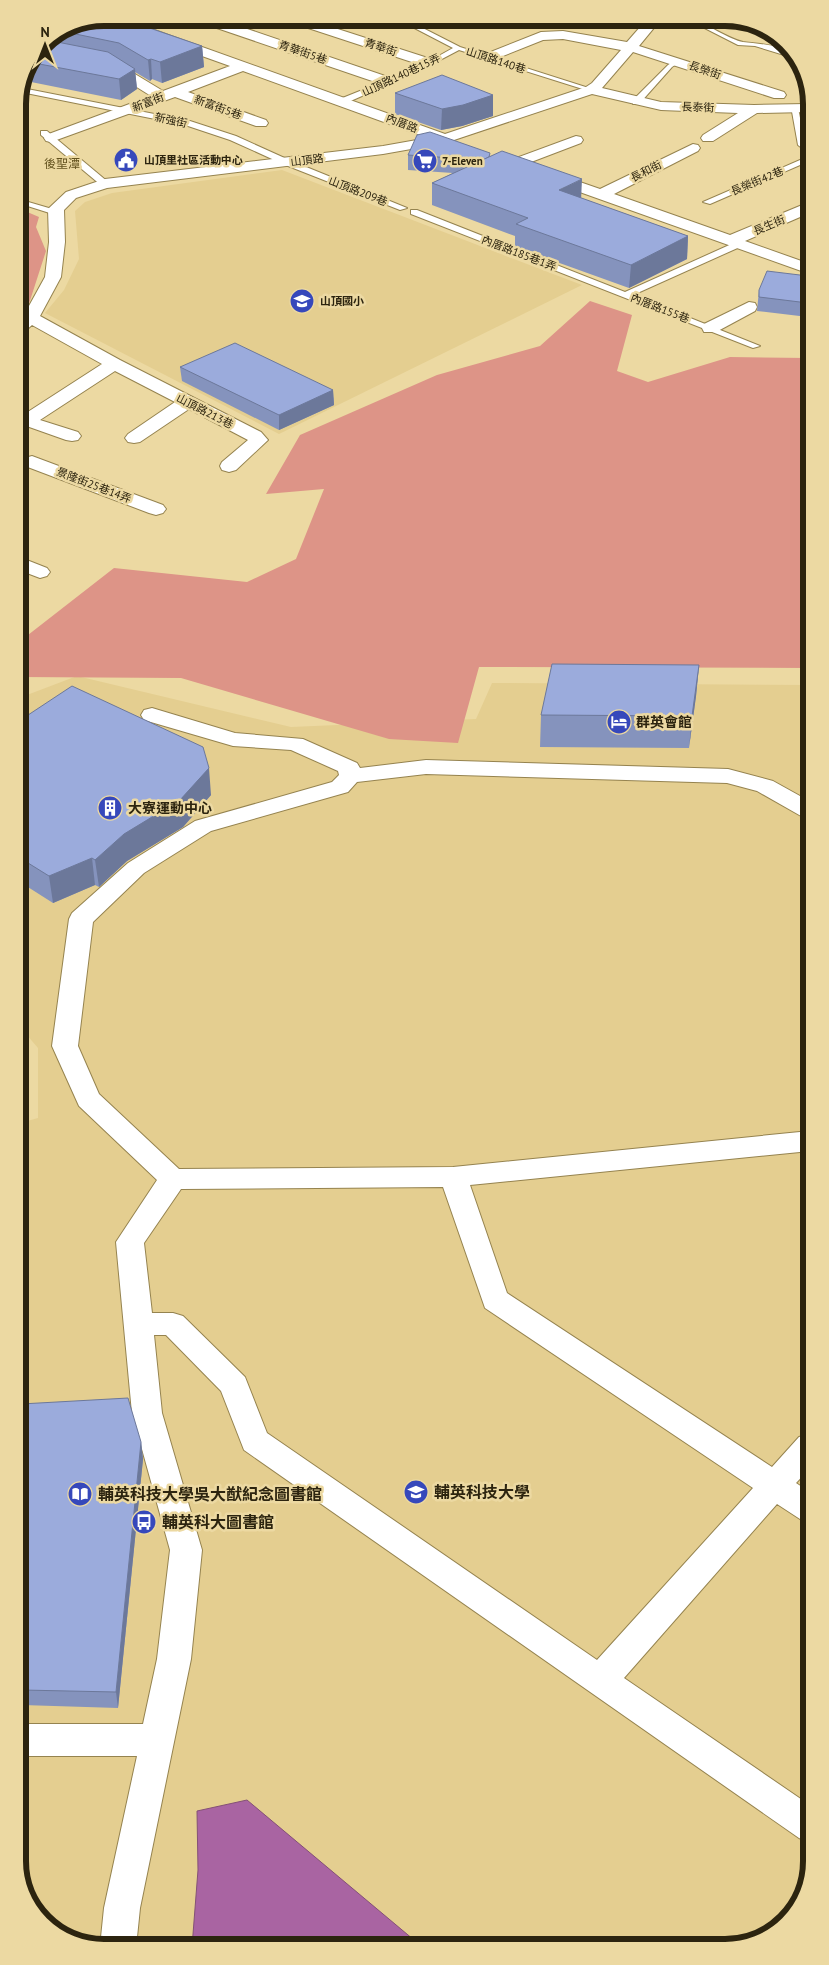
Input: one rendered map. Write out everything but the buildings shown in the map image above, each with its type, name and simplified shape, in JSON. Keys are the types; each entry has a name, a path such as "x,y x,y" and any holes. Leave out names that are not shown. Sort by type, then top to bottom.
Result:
{"street":[{"name":"內厝路","path":"142,26 244,66 462,146"},
{"name":"青華街5巷","path":"225,26 389,82"},
{"name":"青華街","path":"316,26 429,63"},
{"name":"山頂路","path":"56,213 56,208 71,195 106,184 382,150 445,139 591,90 597,86 649,26"},
{"name":"長榮街","path":"488,58 541,36 585,38 630,47 678,61 779,95"},
{"name":"新富街5巷","path":"46,53 115,68 169,94 261,123"},
{"name":"新富街","path":"48,136 124,111 244,66"},
{"name":"長泰街","path":"591,90 636,102 661,106 754,109 801,108"},
{"path":"708,138 754,109"},
{"path":"513,164 576,140"},
{"name":"長和街","path":"600,195 693,148"},
{"path":"496,158 803,266"},
{"name":"長生街","path":"735,243 803,210"},
{"path":"26,320 53,277 57,242 56,213"},
{"path":"710,328 749,307"},
{"name":"山頂路213巷","path":"26,324 114,364 259,440 229,466"},
{"path":"26,421 114,364"},
{"path":"134,438 188,402"},
{"path":"26,421 72,436 26,465"},
{"name":"景隆街25巷14弄","path":"26,466 156,508"},
{"path":"26,566 40,572"},
{"path":"152,715 233,739 295,744 349,768 350,776"},
{"path":"803,808 765,786 728,776 426,767 350,776 340,787 203,826 136,868 81,919 65,1046 88,1100 173,1179 453,1177 803,1142"},
{"path":"453,1177 495,1300 803,1505"},
{"path":"119,1939 122,1908 174,1659 186,1550 147,1413 130,1242 173,1179"},
{"path":"138,1324 173,1324 234,1384 255,1441 803,1821"},
{"path":"600,1681 803,1454"},
{"path":"26,1740 157,1740"}],"lane":[{"name":"山頂路140巷","path":"414,26 458,48 591,90"},
{"path":"704,26 740,44 756,44 783,53"},
{"name":"山頂路140巷15弄","path":"343,101 389,82 458,48"},
{"path":"636,102 670,66 678,61"},
{"name":"新強街","path":"28,91 187,123 233,138 286,162"},
{"path":"801,108 803,146"},
{"path":"48,136 106,184"},
{"name":"山頂路209巷","path":"286,162 403,208"},
{"name":"長榮街42巷","path":"707,202 803,162"},
{"path":"26,204 56,213"},
{"name":"內厝路185巷1弄","path":"414,212 624,295"},
{"name":"內厝路155巷","path":"624,295 735,243"},
{"name":"內厝路155巷","path":"624,295 756,346"}],"shaded area":[{"name":"山頂國小","path":"282,170 582,285 279,434 45,313 64,290 79,259 75,211 85,202 112,193"},
{"path":"26,211 39,217 36,227 46,251 26,313"},
{"path":"590,301 632,315 617,371 648,382 730,357 803,358 803,668 479,667 458,743 389,739 181,678 26,677 26,637 114,568 247,582 296,559 324,489 266,494 300,435 437,375 540,346"},
{"name":"輔英科技大學","path":"77,676 291,727 476,719 492,683 803,685 803,1861 797,1891 790,1904 772,1923 759,1931 750,1935 725,1939 99,1939 74,1933 65,1928 49,1916 39,1904 30,1886 26,1861 26,1121 38,1118 38,1048 26,1034 26,695"},
{"path":"247,1800 413,1939 193,1939 198,1870 197,1811"}],"place":[{"name":"山頂里社區活動中心","path":"126,160"},
{"name":"7-Eleven","path":"425,161"},
{"name":"山頂國小","path":"302,301"},
{"name":"群英會館","path":"619,722"},
{"name":"大寮運動中心","path":"110,808"},
{"name":"輔英科技大學","path":"416,1492"},
{"name":"輔英科技大學吳大猷紀念圖書館","path":"80,1494"},
{"name":"輔英科大圖書館","path":"144,1522"}],"district":[{"name":"後聖潭","path":"62,163"}]}
